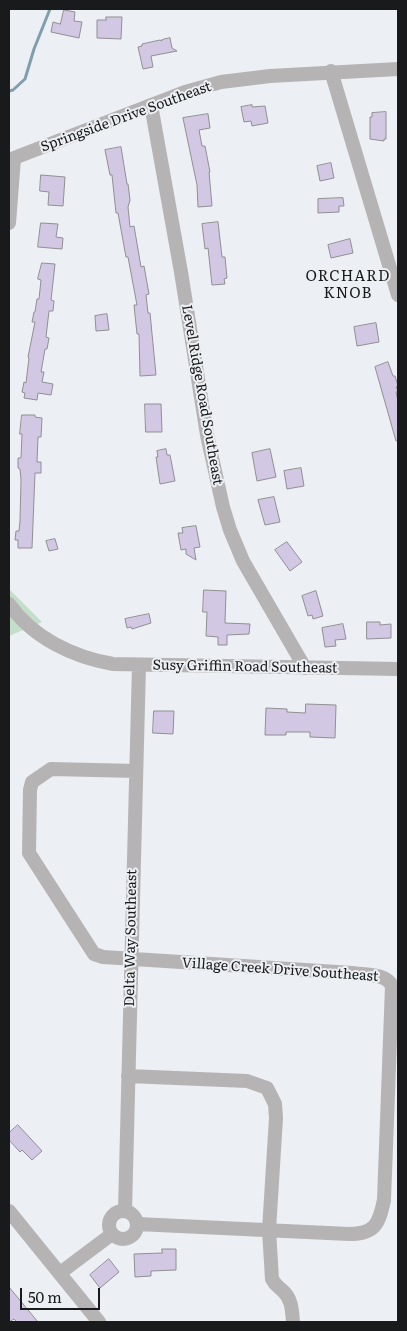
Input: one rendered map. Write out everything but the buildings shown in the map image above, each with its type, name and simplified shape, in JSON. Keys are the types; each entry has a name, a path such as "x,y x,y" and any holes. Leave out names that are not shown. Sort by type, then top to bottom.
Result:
{"street":[{"name":"Springside Drive Southeast","path":"12,156 186,92 221,82 331,71 398,68"},
{"path":"331,71 398,291"},
{"name":"Level Ridge Road Southeast","path":"150,105 181,272 206,434 223,507 243,561 306,668"},
{"path":"9,223 12,156"},
{"name":"Susy Griffin Road Southeast","path":"9,604 37,632 64,649 91,660 113,664 139,666 398,669"},
{"name":"Delta Way Southeast","path":"125,1211 139,666"},
{"name":"Village Creek Drive Southeast","path":"136,771 51,769 32,782 29,853 94,954 103,957 352,973 383,977 389,980 392,986 393,1064 384,1200 382,1211 374,1226 363,1234 137,1224"},
{"path":"128,1076 247,1081 267,1088 275,1104 276,1118 269,1230 272,1278 275,1285 284,1292 291,1304 293,1322"},
{"path":"9,1211 99,1322"},
{"path":"125,1211 133,1215 137,1224 135,1232 128,1238 119,1239 112,1234 109,1225 110,1220 116,1213 125,1211"},
{"path":"60,1273 112,1234"}],"green space":[{"path":"9,589 42,622 9,636"}],"waterway":[{"path":"9,91 13,90 25,79 34,49 50,9"}],"district":[{"name":"ORCHARD KNOB","path":"348,286"}]}
